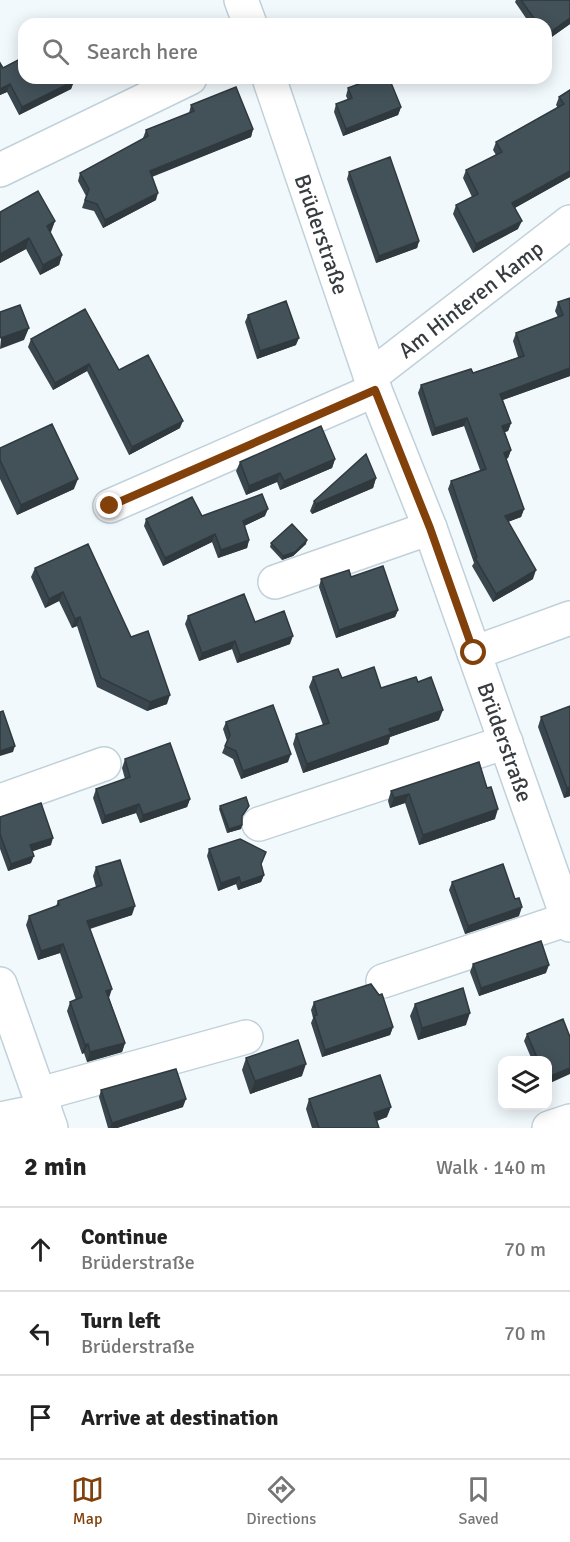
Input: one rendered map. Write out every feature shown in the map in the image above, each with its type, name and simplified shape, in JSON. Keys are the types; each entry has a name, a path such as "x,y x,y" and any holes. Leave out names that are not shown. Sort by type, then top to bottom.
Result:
{"street":[{"path":"241,0 248,18"},
{"path":"0,170 178,84"},
{"name":"Brüderstraße","path":"271,84 373,383 430,528 569,922"},
{"name":"Am Hinteren Kamp","path":"373,383 570,222"},
{"path":"110,506 373,383"},
{"path":"275,582 430,528"},
{"path":"474,653 570,618"},
{"path":"259,824 506,742"},
{"path":"0,801 104,764"},
{"path":"382,981 569,922"},
{"path":"0,984 45,1111"},
{"path":"0,1119 45,1111 246,1037"},
{"path":"549,1128 570,1121"}],"building":[{"path":"521,0 570,0 570,18 552,31 552,18 534,18"},
{"path":"18,60 18,84 68,84 22,107 10,84 0,89 0,63 3,68"},
{"path":"359,84 391,84 401,107 346,129 336,104 352,98 348,88"},
{"path":"236,87 253,129 150,171 158,193 105,220 97,204 85,200 89,189 80,173 148,136 146,130 194,111 191,105"},
{"path":"570,90 570,171 512,203 522,221 476,244 456,205 478,194 466,170 502,152 496,142 564,104 559,97"},
{"path":"390,157 419,241 379,256 349,172"},
{"path":"38,191 55,221 47,226 62,255 43,265 29,238 0,254 0,212"},
{"path":"570,298 570,368 500,394 511,423 502,426 511,450 504,453 524,509 505,516 536,570 496,594 475,558 477,557 451,481 486,469 467,418 435,428 421,385 471,369 473,373 524,356 516,333 563,315 558,302"},
{"path":"286,301 299,338 260,351 248,315"},
{"path":"20,305 29,328 1,338 0,312"},
{"path":"85,309 119,370 148,355 183,421 132,447 89,364 55,383 31,339"},
{"path":"52,424 78,479 21,505 0,460 0,448"},
{"path":"321,426 335,459 284,481 280,473 249,486 240,462"},
{"path":"366,454 376,478 316,504 314,501"},
{"path":"262,494 268,509 243,521 249,540 221,550 215,534 165,558 146,519 192,497 202,516"},
{"path":"292,524 307,540 295,552 283,556 271,543"},
{"path":"88,544 131,637 148,631 170,695 150,702 101,678 80,617 75,619 63,592 49,599 35,568"},
{"path":"383,566 398,610 339,630 321,579 349,570 351,577"},
{"path":"244,594 255,622 284,611 293,636 240,655 235,641 202,653 188,616"},
{"path":"374,667 381,688 416,677 418,682 431,677 443,710 389,729 391,734 307,764 296,734 329,723 313,677 338,669 342,678"},
{"path":"273,705 291,754 243,771 236,751 225,746 230,735 226,722"},
{"path":"570,706 570,787 567,788 541,717"},
{"path":"3,711 15,746 0,751 0,712"},
{"path":"170,743 190,799 143,815 139,804 105,816 96,789 130,777 125,759"},
{"path":"479,762 487,788 491,787 498,809 423,835 409,794 394,798 391,791"},
{"path":"246,797 249,806 242,816 242,825 229,829 220,806"},
{"path":"41,803 53,838 30,845 34,856 11,864 0,834 0,817"},
{"path":"240,839 266,852 261,864 264,875 241,883 239,877 221,883 209,849"},
{"path":"120,860 135,906 87,921 112,989 106,991 125,1043 90,1052 88,1044 85,1045 70,1002 82,997 63,944 41,951 29,916 59,905 58,901 102,885 96,867"},
{"path":"503,864 515,899 519,898 522,907 468,926 452,882"},
{"path":"541,941 549,965 481,988 473,964"},
{"path":"371,984 379,995 382,994 393,1027 325,1050 314,1016 317,1015 314,1002"},
{"path":"463,988 470,1013 422,1028 415,1004"},
{"path":"563,1019 570,1037 570,1068 552,1075 552,1056 536,1056 527,1034"},
{"path":"298,1040 306,1064 255,1081 246,1058"},
{"path":"176,1069 186,1099 112,1123 101,1090"},
{"path":"380,1075 391,1107 374,1113 379,1128 319,1128 309,1099"}],"route":[{"path":"110,506 375,390 430,528 474,653"}]}
